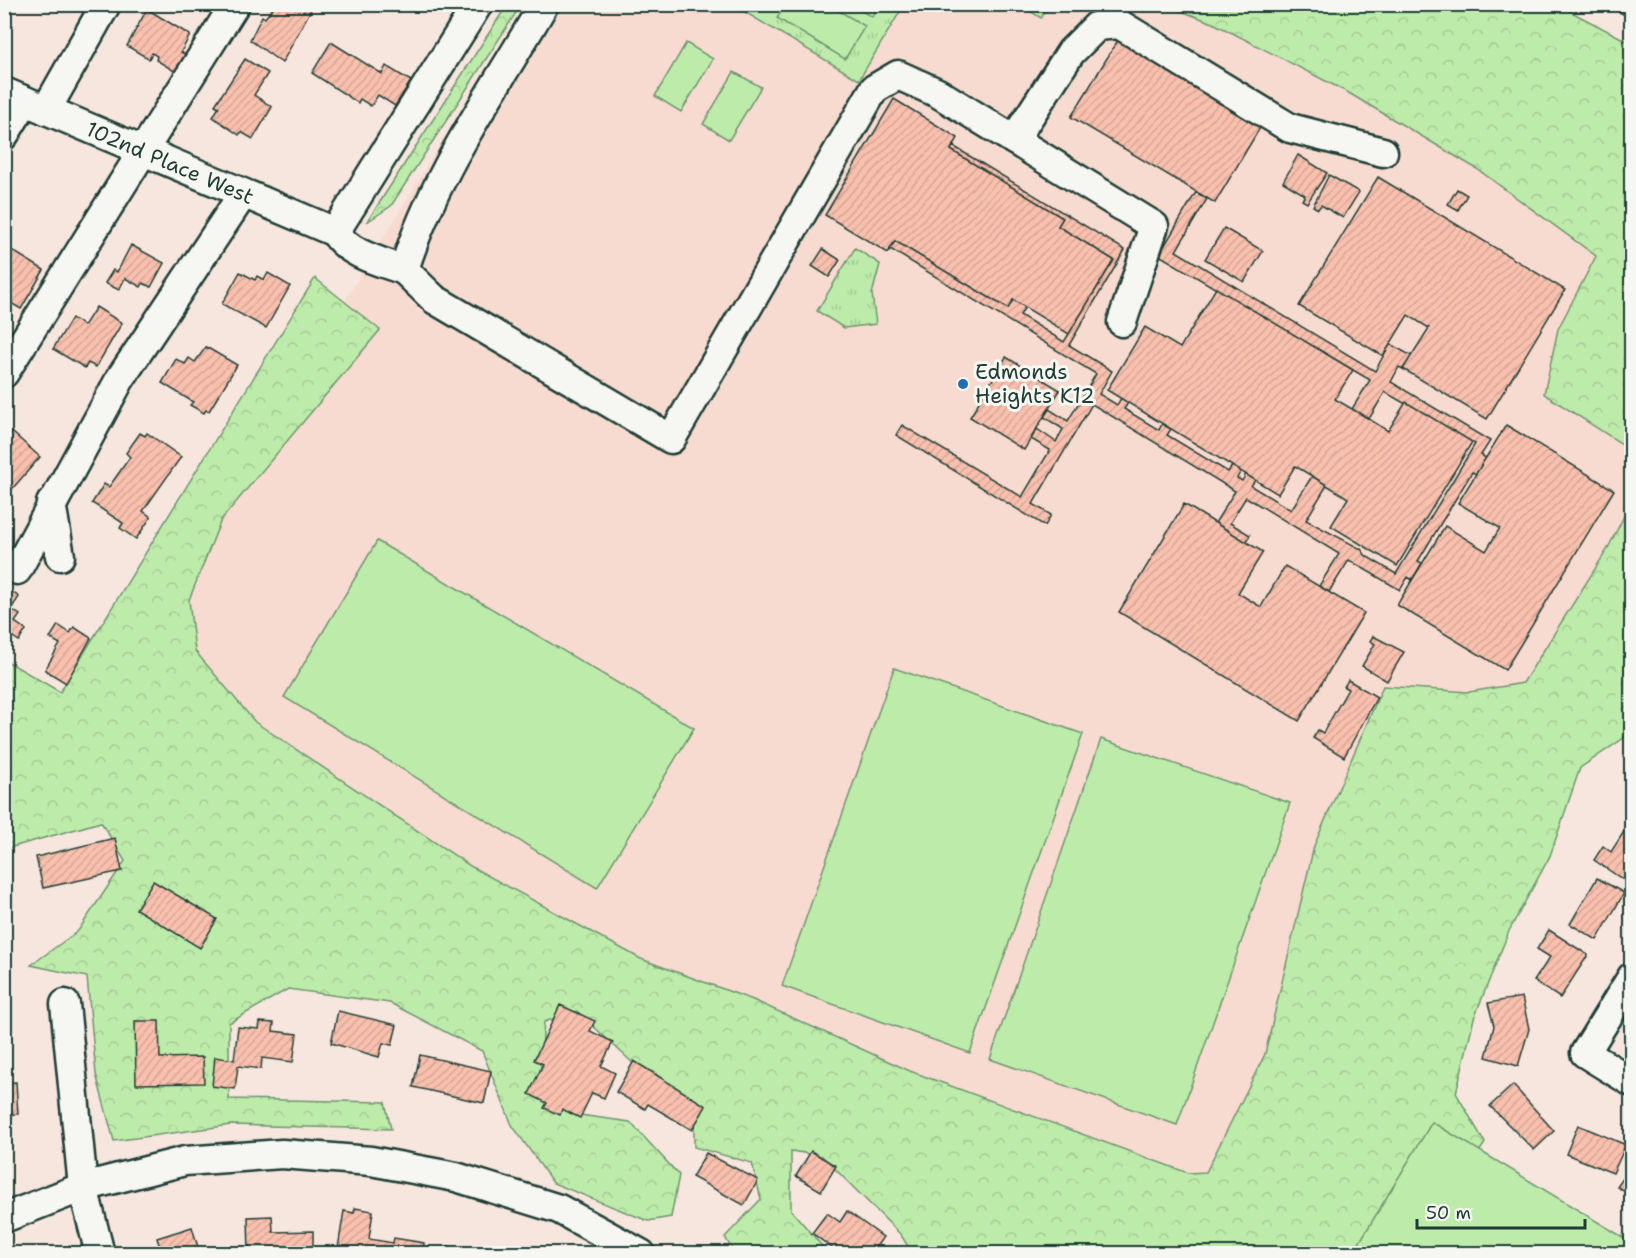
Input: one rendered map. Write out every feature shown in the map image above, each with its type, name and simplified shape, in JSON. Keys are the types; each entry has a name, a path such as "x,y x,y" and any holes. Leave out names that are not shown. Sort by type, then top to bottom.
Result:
{"street":[{"path":"4,135 25,101 106,4"},
{"path":"4,373 235,4"},
{"path":"336,232 478,4"},
{"path":"543,4 421,218 404,270 434,299 671,439 874,89 898,75 938,93 1154,226 1122,322"},
{"path":"1014,140 1071,51 1097,26 1119,24 1290,128 1383,152"},
{"name":"102nd Place West","path":"25,101 141,152 336,232 340,242 404,270"},
{"path":"17,570 51,503 120,379 243,194"},
{"path":"51,503 60,556"},
{"path":"1632,977 1585,1053 1632,1082"},
{"path":"65,1004 83,1186 100,1254"},
{"path":"4,1218 83,1186 185,1161 282,1154 371,1161 456,1177 559,1209 641,1254"}],"shaded area":[{"name":"Edmonds Heights K12","path":"525,5 1461,5 1631,105 1631,678 1274,1253 1066,1253 124,664"}],"green space":[{"path":"507,5 521,5 391,206 367,222"},
{"path":"733,5 904,5 859,80"},
{"path":"786,5 829,5 865,26 845,59 777,18"},
{"path":"851,5 879,5 872,17"},
{"path":"1020,5 1048,5 1041,18"},
{"path":"1165,5 1558,5 1631,43 1631,450 1544,394 1558,329 1596,256 1477,169 1347,92 1213,23"},
{"path":"686,43 713,59 681,112 655,96"},
{"path":"734,72 761,87 729,140 703,124"},
{"path":"855,248 880,264 872,294 876,324 844,328 817,311"},
{"path":"315,278 380,330 221,520 189,600 195,651 255,722 472,867 641,959 753,1000 910,1071 1188,1173 1206,1172 1265,1054 1314,846 1383,686 1469,692 1523,683 1607,550 1631,502 1631,733 1580,768 1550,856 1509,931 1474,1018 1456,1093 1485,1143 1413,1253 912,1253 901,1235 822,1156 791,1151 791,1210 828,1253 734,1253 725,1237 761,1199 752,1163 694,1147 694,1104 637,1067 577,1011 544,1022 540,1075 580,1115 630,1122 679,1175 671,1217 648,1221 553,1183 512,1125 482,1051 390,1003 288,989 229,1023 229,1099 385,1102 391,1129 231,1125 114,1141 96,1074 87,977 31,965 78,931 125,861 101,822 5,849 5,660 60,692"},
{"path":"377,541 694,728 597,888 284,697"},
{"path":"894,668 1083,734 970,1053 782,986"},
{"path":"1101,739 1290,803 1177,1125 990,1059"},
{"path":"1432,1122 1631,1242 1631,1253 1353,1253"}],"building":[{"path":"276,4 314,4 282,63 250,40 262,16 265,18"},
{"path":"1611,4 1632,4 1632,19 1610,7"},
{"path":"147,9 190,35 181,52 186,55 176,72 156,60 157,56 152,53 149,59 127,46"},
{"path":"1118,40 1261,126 1215,203 1071,117"},
{"path":"331,42 382,74 386,66 411,81 395,106 378,95 371,106 360,99 358,103 312,73"},
{"path":"245,59 268,73 254,95 272,107 253,139 241,132 239,135 213,117 219,107 215,105"},
{"path":"894,99 958,138 951,150 1063,218 1058,226 1114,260 1069,334 1013,300 1008,309 895,241 888,253 825,215"},
{"path":"953,146 1125,250 1069,345 1112,371 1099,394 1117,405 1121,398 1128,403 1124,409 1159,430 1162,424 1171,429 1167,435 1228,472 1232,466 1241,471 1237,478 1242,481 1246,474 1255,480 1251,486 1291,510 1312,476 1327,485 1306,520 1361,549 1366,556 1396,574 1475,444 1385,392 1369,419 1352,409 1370,380 1159,255 1196,192 1207,199 1176,251 1375,371 1390,344 1412,356 1403,369 1399,367 1391,382 1490,441 1481,455 1486,458 1476,474 1472,472 1418,561 1422,563 1412,580 1408,577 1400,590 1349,560 1329,592 1319,586 1339,554 1246,497 1230,523 1250,535 1246,542 1215,523 1235,491 1092,404 1033,504 1051,515 1045,526 896,435 902,425 1022,497 1050,450 1031,439 1037,429 1056,442 1063,429 1044,417 1049,409 1068,421 1096,374 890,249 895,241 1008,309 1013,300 1025,307 1020,315 1064,342 1114,260 1058,226 1063,218 951,150"},
{"path":"1298,155 1327,173 1307,203 1302,200 1305,195 1283,182"},
{"path":"1329,175 1359,192 1343,218 1321,205 1318,209 1313,206"},
{"path":"1378,177 1565,290 1487,419 1403,369 1429,328 1408,315 1383,356 1299,306"},
{"path":"1457,189 1467,195 1458,210 1448,204"},
{"path":"1224,228 1263,251 1244,282 1205,259"},
{"path":"131,245 164,263 151,287 143,283 141,287 125,278 119,290 105,283 113,270 117,272"},
{"path":"8,248 44,270 21,309 4,299 10,289 4,285 4,251"},
{"path":"823,249 840,260 829,277 812,266"},
{"path":"240,272 255,280 257,276 264,280 268,273 290,286 266,328 222,304"},
{"path":"1216,288 1353,370 1335,399 1388,431 1406,402 1472,442 1397,566 1331,526 1348,498 1312,476 1295,466 1278,494 1107,390 1145,327 1180,348"},
{"path":"96,307 122,323 96,367 88,363 85,368 53,349 72,318 84,326"},
{"path":"206,347 237,365 209,411 206,410 204,413 190,405 193,402 162,383 176,359 185,364 189,358 195,362"},
{"path":"1006,357 1060,390 1024,450 970,417"},
{"path":"1506,425 1614,490 1505,670 1397,605 1445,526 1486,551 1500,528 1458,503"},
{"path":"12,432 40,457 5,497 4,441"},
{"path":"140,433 145,436 147,433 181,457 143,511 151,517 136,539 120,528 123,523 92,503 104,484 109,487 130,457 126,453"},
{"path":"1184,504 1263,552 1238,593 1261,607 1285,566 1364,613 1299,721 1119,612"},
{"path":"4,586 19,597 11,609 20,615 15,622 26,630 19,641 7,633 4,637"},
{"path":"58,625 70,633 74,627 91,638 66,683 45,670 60,644 50,638"},
{"path":"1373,636 1404,652 1387,681 1362,666 1375,644 1370,641"},
{"path":"1348,680 1377,697 1344,757 1313,738 1318,730 1323,733 1348,689 1344,687"},
{"path":"1632,819 1632,877 1628,883 1594,860 1603,846 1611,852"},
{"path":"115,838 122,871 43,888 36,857"},
{"path":"1597,878 1624,893 1597,940 1570,924"},
{"path":"153,881 217,919 200,948 136,909"},
{"path":"1549,930 1588,955 1560,998 1534,981 1550,957 1537,949"},
{"path":"1522,997 1529,1029 1518,1066 1486,1057 1494,1026 1488,1003"},
{"path":"560,1005 595,1021 590,1031 613,1042 601,1066 615,1073 604,1098 592,1093 580,1118 562,1109 560,1115 544,1108 547,1103 529,1094 543,1064 534,1060"},
{"path":"338,1011 397,1025 392,1045 383,1043 379,1057 331,1043"},
{"path":"135,1021 159,1021 160,1058 203,1057 204,1083 136,1084"},
{"path":"260,1022 274,1023 273,1031 297,1034 293,1062 262,1058 261,1069 238,1066 235,1089 212,1086 215,1057 234,1060 238,1027 259,1029"},
{"path":"420,1055 491,1071 484,1103 413,1087"},
{"path":"634,1061 706,1106 692,1130 648,1104 645,1109 616,1092"},
{"path":"16,1082 18,1114 4,1115 4,1083"},
{"path":"1513,1085 1554,1131 1534,1150 1490,1106"},
{"path":"1578,1125 1626,1145 1613,1173 1566,1154"},
{"path":"811,1151 836,1166 821,1191 796,1176"},
{"path":"706,1153 758,1180 744,1205 692,1177"},
{"path":"1632,1165 1632,1195 1617,1187"},
{"path":"355,1208 373,1211 369,1239 393,1243 394,1238 424,1243 423,1254 348,1254 349,1249 338,1248 344,1211 354,1213"},
{"path":"847,1211 883,1237 871,1254 840,1254 812,1233 827,1213 840,1222"},
{"path":"272,1216 273,1232 313,1231 313,1254 249,1254 248,1217"},
{"path":"192,1227 200,1254 162,1254 157,1238"},
{"path":"448,1246 467,1251 466,1254 446,1254"}],"place":[{"name":"Edmonds Heights K12","path":"963,384"}]}
